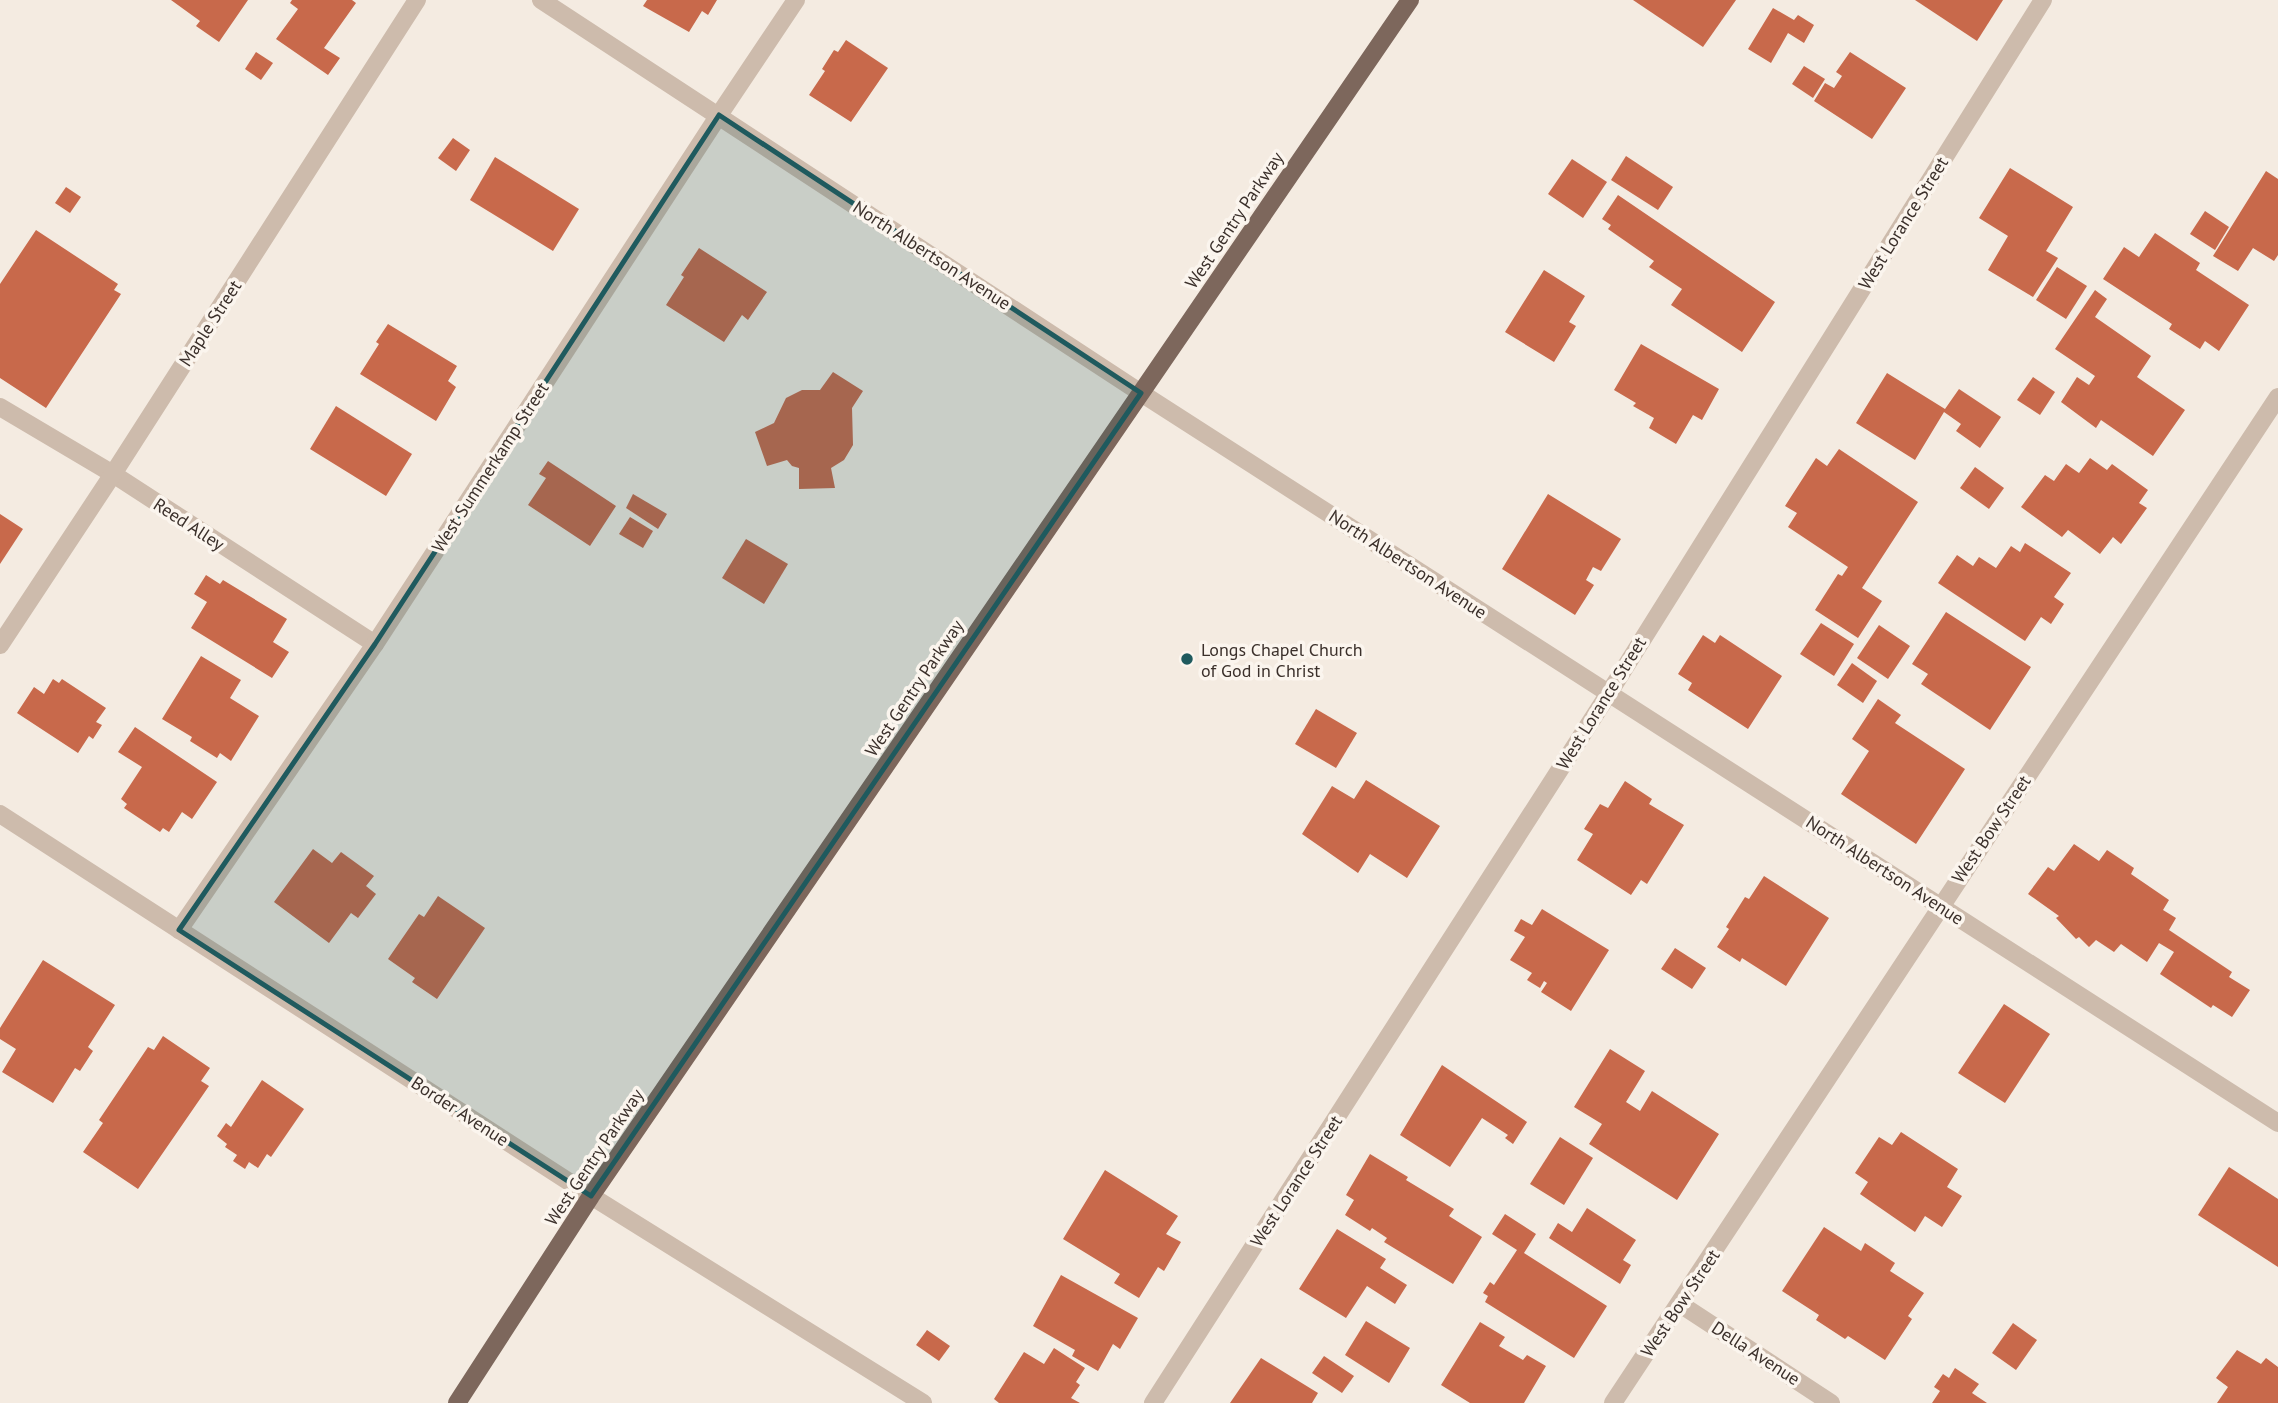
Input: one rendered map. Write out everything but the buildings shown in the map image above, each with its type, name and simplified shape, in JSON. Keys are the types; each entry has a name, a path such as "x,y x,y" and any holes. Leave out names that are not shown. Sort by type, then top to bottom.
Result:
{"main road":[{"name":"West Gentry Parkway","path":"457,1403 591,1196 1407,1"}],"street":[{"name":"Maple Street","path":"0,645 417,0"},
{"name":"North Albertson Avenue","path":"541,0 1141,393 2278,1123"},
{"name":"West Summerkamp Street","path":"179,930 375,644 796,0"},
{"name":"West Lorance Street","path":"1153,1403 1609,692 2043,0"},
{"name":"West Bow Street","path":"1613,1403 2278,397"},
{"name":"Reed Alley","path":"0,407 113,474 375,644"},
{"name":"Border Avenue","path":"0,814 591,1196 923,1403"},
{"name":"Della Avenue","path":"1680,1304 1831,1403"}],"highlighted area":[{"path":"719,115 1141,393 591,1196 179,930 375,644"}],"place":[{"name":"Longs Chapel Church of God in Christ","path":"1187,659"}]}
